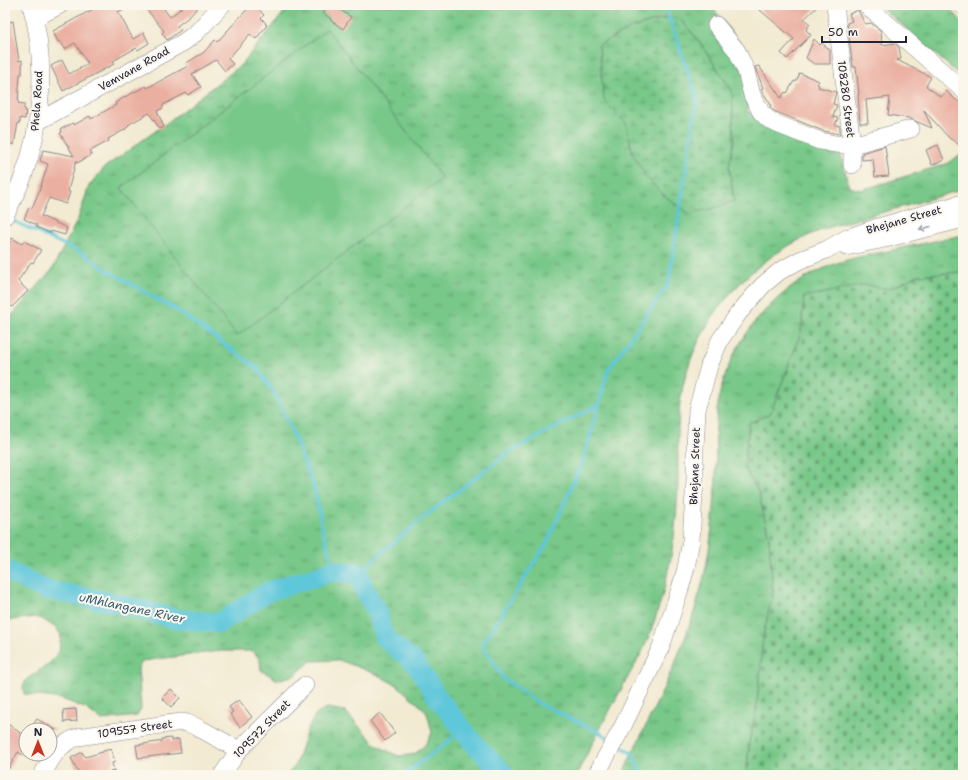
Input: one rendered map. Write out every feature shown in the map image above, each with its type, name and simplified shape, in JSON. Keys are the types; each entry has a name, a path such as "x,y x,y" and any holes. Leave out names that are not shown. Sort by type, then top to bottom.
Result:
{"street":[{"path":"33,11 60,5"},
{"name":"Vemvane Road","path":"38,122 184,42 197,32 222,5"},
{"name":"108280 Street","path":"835,5 852,145 852,165"},
{"path":"866,5 963,90"},
{"name":"Phela Road","path":"5,216 23,178 38,122 40,64 39,44 33,11"},
{"path":"716,25 737,51 746,71 756,105 768,119 794,132 820,141 852,145"},
{"name":"108280 Street","path":"852,145 911,128"},
{"name":"Bhejane Street","path":"596,775 623,726 661,647 686,568 691,540 693,512 697,410 709,366 720,340 738,314 763,285 780,272 800,260 826,250 847,238 875,228 963,203"},
{"name":"Bhejane Street","path":"826,250 885,239 963,219"},
{"name":"109572 Street","path":"222,775 239,750 306,685"},
{"name":"109557 Street","path":"42,775 55,753 69,741 78,737 174,723 191,724 239,750"}],"green space":[{"path":"290,5 711,5 745,51 749,101 747,111 775,129 839,148 849,187 861,190 946,164 963,153 963,189 826,228 789,246 765,262 743,280 724,301 708,324 695,349 686,375 680,403 676,520 666,582 651,632 642,652 576,775 287,775 295,766 307,730 316,714 327,708 345,711 376,745 398,756 416,753 425,745 432,733 425,710 398,686 376,674 339,660 311,661 295,675 278,680 261,670 260,660 253,651 219,651 143,661 138,668 141,709 137,716 101,720 87,709 62,699 24,694 23,686 27,679 49,664 59,652 61,635 56,628 42,619 34,617 5,621 5,323 52,270 78,219 89,186 105,167 164,125 241,65","holes":["669,17 680,19 698,40 732,91 734,140 729,166 734,201 633,154 626,123 602,71 599,45 631,28"]},
{"path":"879,5 947,5 963,23 963,78"},
{"path":"669,17 680,19 698,40 732,91 734,140 729,167 734,201 712,209 688,213 665,196 646,177 633,154 626,123 604,101 599,45 631,28"},
{"path":"327,29 442,178 237,336 121,188"},
{"path":"963,235 963,272 918,275 890,289 865,285 803,304 801,333 770,415 749,423 744,467 759,493 769,538 773,592 763,637 755,718 749,742 747,775 622,775 659,699 691,621 699,594 706,567 713,519 716,471 717,410 721,387 729,365 740,344 753,324 769,306 806,277 827,267 855,258"},
{"path":"963,272 963,775 747,775 749,742 755,718 763,637 773,592 769,538 759,493 744,467 749,423 770,414 801,333 804,297 865,285 890,289 918,275"}],"building":[{"path":"90,5 131,5 118,12 133,39 144,33 149,43 138,50 136,48 113,61 114,64 63,91 51,66 62,60 69,74 88,64 75,43 65,49 60,41 58,42 53,31 93,9"},
{"path":"143,5 161,5 170,17 185,5 200,5 190,16 177,26 181,30 167,40 162,33 164,31"},
{"path":"251,5 255,5 264,15 261,18 267,25 256,39 250,34 228,59 233,64 225,71 216,60 192,74 201,87 188,95 186,93 163,105 163,108 157,111 164,127 160,129 149,113 108,139 109,141 90,151 92,155 77,163 76,161 66,204 49,198 41,216 67,228 65,235 51,231 50,233 36,227 37,225 24,219 29,207 32,208 48,164 40,161 43,150 74,156 60,133 62,132 61,129 73,123 74,125 90,116 91,119 116,105 115,103 125,97 146,86 147,88 188,66 186,63 203,53 215,40 217,42"},
{"path":"329,5 333,5 351,17 343,29 323,13"},
{"path":"754,5 819,5 804,19 810,24 806,30 811,35 787,59 781,53 794,39"},
{"path":"858,10 865,24 871,23 881,31 882,45 894,43 899,47 901,59 897,60 931,77 926,86 941,97 946,91 963,105 963,150 957,143 949,138 924,110 932,128 908,118 888,115 890,97 866,100 868,123 860,123 856,67 853,67 847,23 852,21 849,14"},
{"path":"13,21 19,61 22,60 22,74 20,74 18,103 24,104 24,109 26,110 25,119 20,118 20,123 18,123 14,145 5,142 8,111 5,111 5,107 10,68 5,68 5,23"},
{"path":"814,39 820,45 822,43 830,50 830,64 814,64 806,58"},
{"path":"759,66 781,98 785,92 787,93 794,81 796,82 800,73 819,81 817,84 819,85 818,87 836,92 833,104 837,105 833,117 838,118 835,125 840,126 840,134 823,131 774,111 770,107 771,105 761,89 763,88 755,67"},
{"path":"938,145 944,160 932,165 926,150"},
{"path":"885,146 889,176 875,177 873,159 862,160 862,153"},
{"path":"12,238 22,244 24,241 41,250 33,263 31,262 18,281 28,291 12,307 5,301 5,252"},
{"path":"171,689 180,698 171,707 162,698"},
{"path":"239,700 252,717 240,727 230,714 233,712 229,707"},
{"path":"76,709 77,721 64,722 63,710"},
{"path":"380,713 395,733 385,741 370,721"},
{"path":"37,719 42,722 35,722"},
{"path":"5,722 18,731 18,752 5,775"},
{"path":"171,738 171,741 179,739 181,753 138,758 136,745"},
{"path":"111,749 115,762 112,763 114,771 97,775 80,775 71,758 82,752 85,757"}],"waterway":[{"path":"359,574 381,553 425,516 509,452 599,404 608,370 668,285 697,99 665,5"},
{"path":"11,220 82,253 107,270 178,311 256,367 274,392 293,434 314,487 322,527 334,571"},
{"path":"599,404 584,458 547,543 482,645 504,679 540,704 597,731 610,739"},
{"name":"uMhlangane River","path":"5,570 46,590 111,602 176,619 219,623 269,591 334,571 359,574 365,591 377,612 384,637 416,664 437,697 477,747 505,775"},
{"path":"404,775 463,730"},
{"path":"619,745 632,753 642,775"}]}
